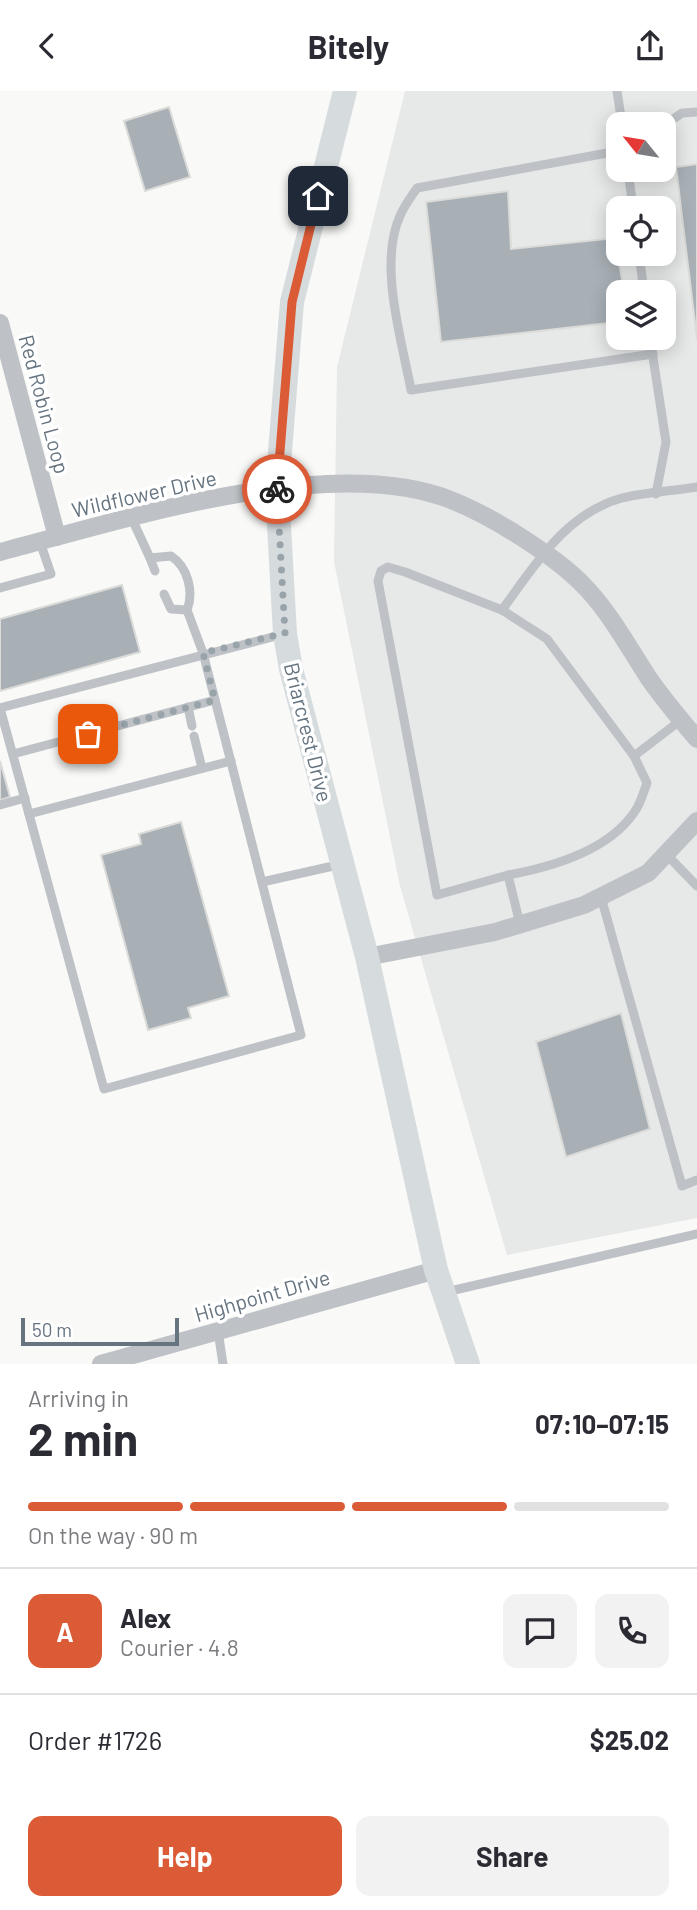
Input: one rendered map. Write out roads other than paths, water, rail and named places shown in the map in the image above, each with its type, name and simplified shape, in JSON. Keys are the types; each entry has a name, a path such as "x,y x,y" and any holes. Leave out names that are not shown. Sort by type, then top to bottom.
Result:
{"main road":[{"name":"Briarcrest Drive","path":"345,91 292,302 277,489 285,633 291,669 367,957 440,1281 468,1364"}],"street":[{"name":"Red Robin Loop","path":"0,323 49,539"},
{"name":"Wildflower Drive","path":"0,552 218,498 277,489 345,482 414,490 450,499 490,518 544,552 587,589 697,739"},
{"path":"367,957 520,924 584,905 648,873 697,821"},
{"name":"Highpoint Drive","path":"101,1364 218,1331 440,1281"}],"lane":[{"path":"617,91 620,112"},
{"path":"676,118 697,112"},
{"path":"606,153 417,188 399,218 391,257 411,390 653,354"},
{"path":"652,350 666,442 656,493"},
{"path":"502,610 544,552 579,517 622,498 697,487"},
{"path":"132,519 156,571"},
{"path":"0,588 51,574 49,539"},
{"path":"150,558 171,556 178,561 192,597 187,610 203,653 301,1035 104,1089 0,708 203,653 285,633"},
{"path":"388,567 502,610 547,639 634,755 647,783 636,809 621,827 607,838 551,867 508,875 437,895 378,581 381,571 388,567"},
{"path":"164,594 171,609 187,610"},
{"path":"13,754 215,700"},
{"path":"188,707 202,768"},
{"path":"634,755 681,720"},
{"path":"29,814 231,761"},
{"path":"0,805 25,798"},
{"path":"666,855 697,886"},
{"path":"262,882 342,864"},
{"path":"508,875 520,924"},
{"path":"601,897 681,1185 697,1180"},
{"path":"440,1281 697,1234"},
{"path":"218,1331 223,1364"}]}
